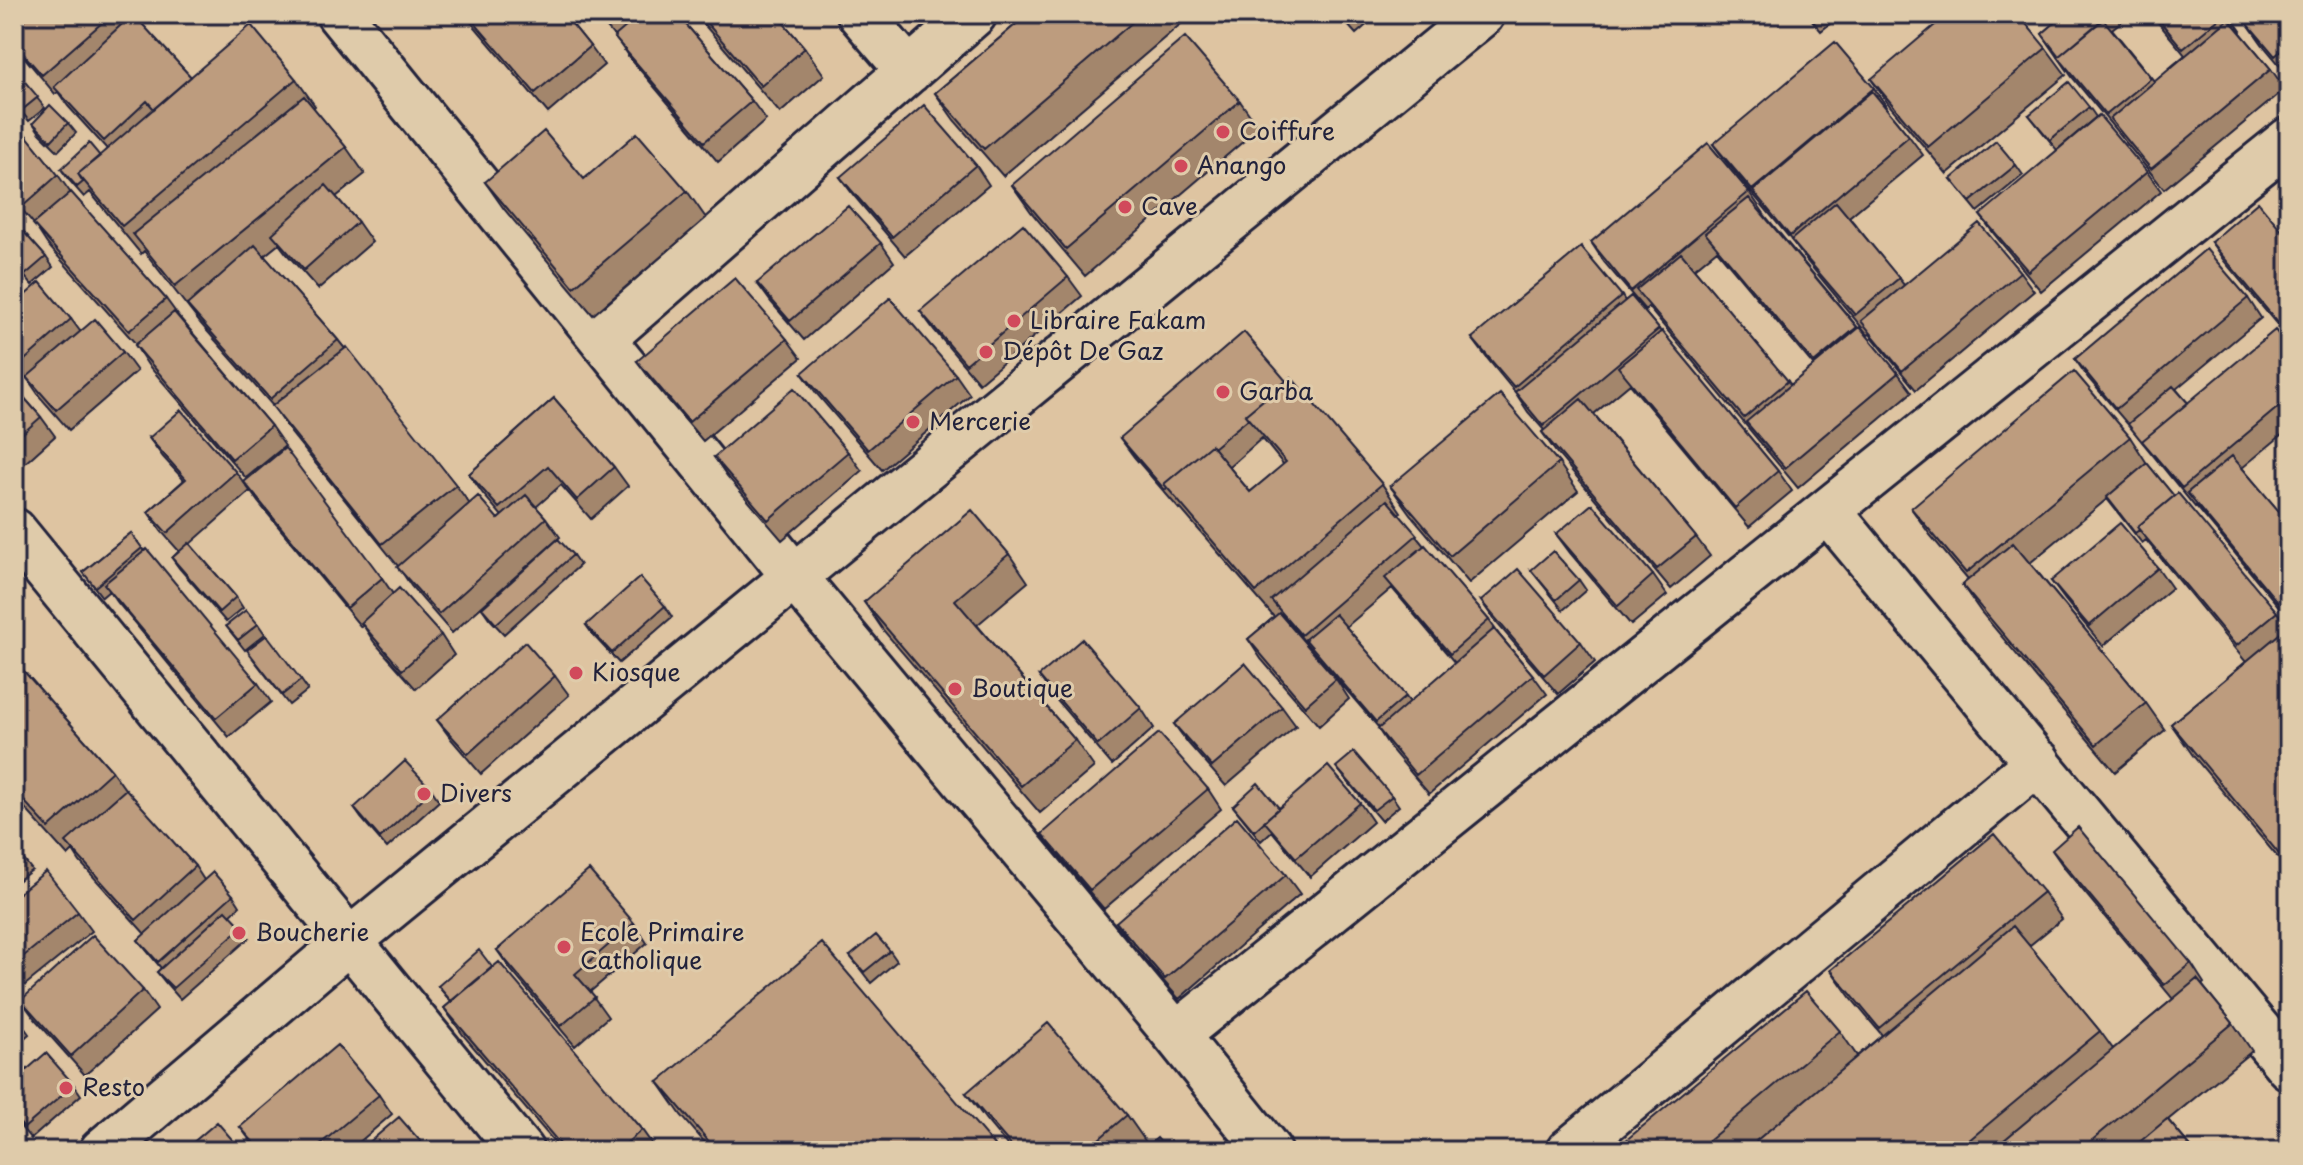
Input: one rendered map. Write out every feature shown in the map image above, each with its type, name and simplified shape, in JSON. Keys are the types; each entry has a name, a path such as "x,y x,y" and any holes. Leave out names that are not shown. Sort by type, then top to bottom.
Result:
{"street":[{"path":"339,14 794,576 1269,1151"},
{"path":"860,14 909,71"},
{"path":"602,339 974,14"},
{"path":"102,1151 349,941 1482,14"},
{"path":"1176,1035 2288,144"},
{"path":"1829,512 2289,1067"},
{"path":"14,531 521,1151"},
{"path":"1569,1151 2038,762"}],"building":[{"path":"31,14 112,14 42,75 14,43 14,29"},
{"path":"133,14 191,77 154,109 147,101 104,141 54,87"},
{"path":"467,14 564,14 590,46 535,93"},
{"path":"641,14 677,14 752,101 704,142 614,37"},
{"path":"699,14 776,14 805,48 761,86"},
{"path":"1028,14 1142,14 984,149 935,93"},
{"path":"1948,14 2018,14 2046,48 1928,147 1871,79"},
{"path":"2065,14 2110,14 2059,56 2042,34"},
{"path":"2154,14 2225,14 2183,49"},
{"path":"2260,14 2289,14 2289,44 2275,56 2248,24"},
{"path":"2103,19 2151,78 2106,115 2058,57"},
{"path":"2229,19 2271,69 2151,169 2110,119"},
{"path":"251,25 296,79 122,226 78,174"},
{"path":"1185,37 1240,101 1066,249 1012,185"},
{"path":"1835,42 1874,88 1752,190 1713,144"},
{"path":"14,69 38,97 22,110 14,101"},
{"path":"2069,82 2089,107 2050,140 2029,115"},
{"path":"1872,91 1909,136 1790,236 1753,191"},
{"path":"304,96 346,147 175,286 133,234"},
{"path":"50,105 68,123 51,141 33,123"},
{"path":"924,105 976,165 892,237 840,177"},
{"path":"2099,115 2147,172 2028,271 1980,215"},
{"path":"14,120 58,175 22,207 14,197"},
{"path":"544,131 584,179 637,133 687,191 574,287 485,182"},
{"path":"1996,141 2016,165 1970,202 1951,179"},
{"path":"89,143 100,156 78,174 83,182 77,187 61,169"},
{"path":"1708,143 1749,192 1631,291 1591,242"},
{"path":"326,185 358,222 304,270 272,234"},
{"path":"71,192 166,299 129,331 33,224"},
{"path":"1749,198 1857,327 1814,363 1705,233"},
{"path":"1836,202 1899,278 1855,315 1791,240"},
{"path":"2258,202 2289,239 2289,336 2211,242"},
{"path":"848,206 881,243 790,321 757,283"},
{"path":"14,221 46,257 25,275 14,262"},
{"path":"1979,223 2020,272 1902,371 1861,321"},
{"path":"1023,224 1068,277 966,364 920,311"},
{"path":"255,245 338,340 270,399 187,305"},
{"path":"1581,247 1622,296 1514,387 1472,338"},
{"path":"2206,249 2248,298 2116,409 2075,359"},
{"path":"1681,253 1788,381 1744,418 1636,290"},
{"path":"735,278 787,339 689,422 637,361"},
{"path":"40,282 71,319 19,365 14,359 14,305"},
{"path":"1631,296 1659,329 1543,426 1515,392"},
{"path":"890,298 956,375 868,450 802,373"},
{"path":"174,312 271,426 232,459 135,345"},
{"path":"95,319 123,352 56,410 27,377"},
{"path":"1860,327 1898,373 1785,468 1746,422"},
{"path":"2275,330 2289,347 2289,398 2182,488 2142,441"},
{"path":"1662,331 1778,471 1735,508 1618,367"},
{"path":"1244,332 1286,381 1245,415 1248,419 1164,484 1165,490 1120,438"},
{"path":"347,347 456,485 382,544 272,406"},
{"path":"2074,371 2130,437 1966,573 1911,508"},
{"path":"1291,377 1382,484 1256,592 1164,484 1211,445 1250,492 1286,462 1245,415"},
{"path":"14,386 41,417 14,441"},
{"path":"2173,386 2188,403 2142,441 2144,444 2128,424"},
{"path":"794,388 848,452 768,520 714,457"},
{"path":"1500,394 1559,463 1450,556 1390,486"},
{"path":"554,398 614,467 577,500 548,466 499,508 469,474"},
{"path":"1581,399 1696,537 1657,569 1542,432"},
{"path":"181,410 236,472 167,533 148,512 186,479 149,438"},
{"path":"285,448 382,578 347,608 244,482"},
{"path":"2232,456 2289,523 2289,598 2280,605 2187,493"},
{"path":"2147,463 2174,496 2137,527 2139,530 2135,533 2107,497"},
{"path":"2178,493 2277,612 2236,646 2137,527"},
{"path":"526,495 546,518 439,614 397,567 478,496 498,519"},
{"path":"1387,500 1417,535 1301,635 1271,600"},
{"path":"1592,504 1653,575 1618,606 1556,534"},
{"path":"972,510 1009,554 955,600 1075,740 1021,786 864,602"},
{"path":"2120,523 2158,568 2089,626 2051,581"},
{"path":"131,533 142,548 95,587 83,572"},
{"path":"558,539 573,555 496,624 482,608"},
{"path":"189,543 236,597 219,612 172,558"},
{"path":"2013,543 2146,703 2096,745 1962,585"},
{"path":"1425,545 1489,620 1450,654 1385,578"},
{"path":"147,549 258,683 216,718 104,584"},
{"path":"1553,551 1579,580 1556,600 1531,570"},
{"path":"1518,569 1581,642 1544,675 1481,601"},
{"path":"640,577 665,606 612,653 586,625"},
{"path":"399,588 441,635 402,670 361,623"},
{"path":"246,610 258,624 238,640 226,626"},
{"path":"1279,613 1336,679 1305,706 1248,639"},
{"path":"1335,614 1406,696 1376,722 1305,639"},
{"path":"2289,626 2289,866 2171,724"},
{"path":"1494,629 1533,675 1416,775 1378,729"},
{"path":"267,635 301,680 282,695 247,650"},
{"path":"1082,639 1141,708 1098,745 1039,676"},
{"path":"525,642 555,676 468,754 437,720"},
{"path":"14,660 112,771 49,828 14,790"},
{"path":"1245,663 1282,707 1212,767 1174,724"},
{"path":"1159,733 1208,789 1090,890 1042,834"},
{"path":"1354,752 1392,796 1374,810 1336,767"},
{"path":"405,761 432,790 380,838 354,808"},
{"path":"1328,766 1360,803 1296,858 1264,821"},
{"path":"1258,783 1279,808 1254,831 1233,806"},
{"path":"126,789 195,866 136,920 66,842"},
{"path":"1237,817 1286,875 1165,979 1116,922"},
{"path":"2078,827 2191,963 2164,985 2052,850"},
{"path":"1994,834 2043,892 1879,1028 1831,970"},
{"path":"14,847 24,860 14,868"},
{"path":"589,870 634,923 575,974 595,997 561,1026 497,950"},
{"path":"46,871 78,912 14,964 14,897"},
{"path":"213,872 233,895 158,962 138,940"},
{"path":"226,910 242,927 173,988 157,972"},
{"path":"2013,926 2100,1031 1956,1151 1764,1151 1756,1141"},
{"path":"93,935 143,990 71,1056 21,1000"},
{"path":"876,935 890,951 864,972 850,956"},
{"path":"822,943 999,1151 717,1151 658,1082"},
{"path":"479,950 492,967 451,1001 438,986"},
{"path":"499,962 642,1130 617,1151 566,1151 444,1008"},
{"path":"2197,979 2233,1023 2079,1151 1991,1151"},
{"path":"1806,991 1840,1031 1696,1151 1613,1151"},
{"path":"1048,1023 1127,1115 1085,1151 1016,1151 966,1093"},
{"path":"337,1045 379,1095 312,1151 261,1151 240,1127"},
{"path":"46,1053 74,1085 24,1128 14,1117 14,1081"},
{"path":"399,1117 429,1151 359,1151"},
{"path":"2167,1119 2194,1151 2129,1151"},
{"path":"217,1122 242,1151 183,1151"},
{"path":"1157,1138 1168,1151 1142,1151"},
{"path":"2289,1138 2289,1151 2273,1151"}],"place":[{"name":"Coiffure","path":"1223,132"},
{"name":"Anango","path":"1181,166"},
{"name":"Cave","path":"1125,207"},
{"name":"Libraire Fakam","path":"1014,321"},
{"name":"Dépôt De Gaz","path":"986,352"},
{"name":"Garba","path":"1223,392"},
{"name":"Mercerie","path":"913,422"},
{"name":"Kiosque","path":"576,673"},
{"name":"Boutique","path":"955,689"},
{"name":"Divers","path":"424,794"},
{"name":"Boucherie","path":"239,933"},
{"name":"Ecole Primaire Catholique","path":"564,947"},
{"name":"Resto","path":"66,1088"}]}
